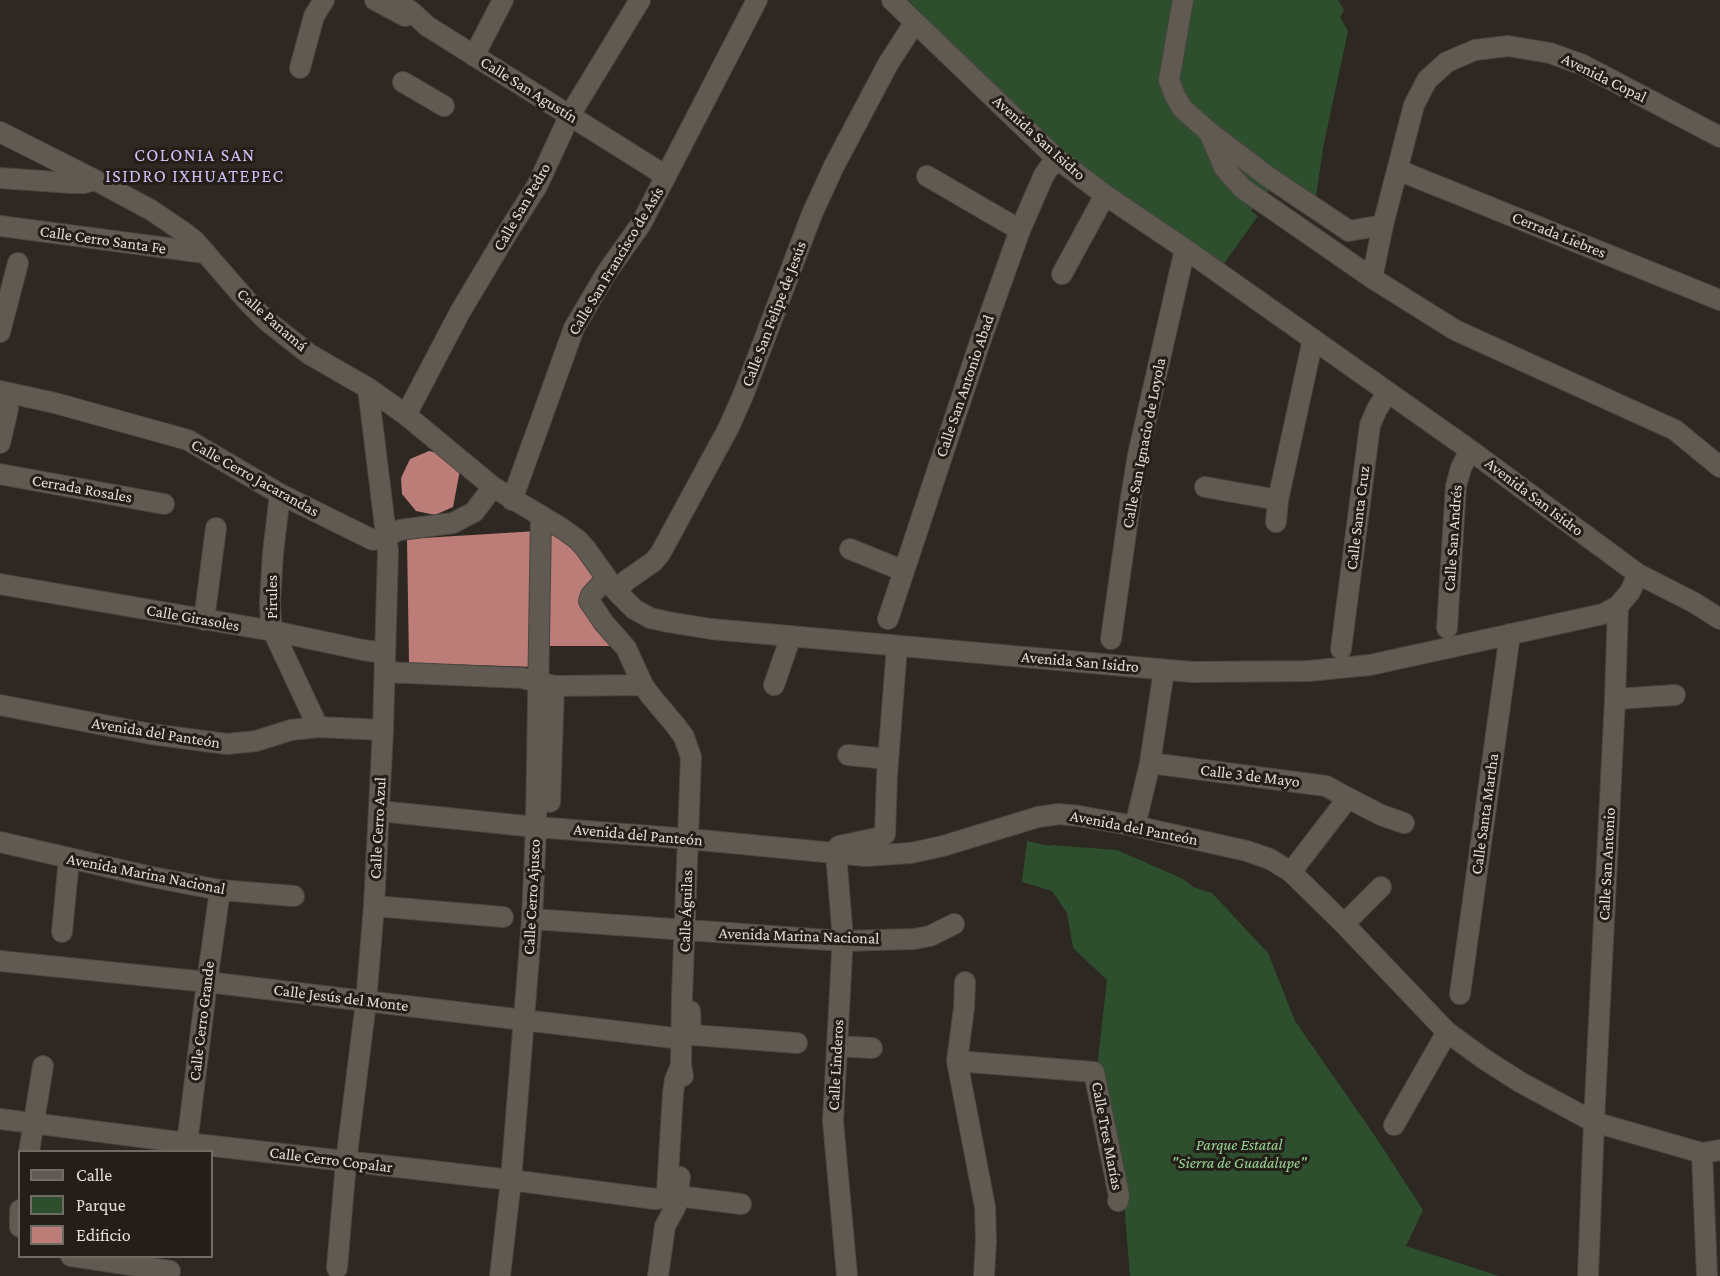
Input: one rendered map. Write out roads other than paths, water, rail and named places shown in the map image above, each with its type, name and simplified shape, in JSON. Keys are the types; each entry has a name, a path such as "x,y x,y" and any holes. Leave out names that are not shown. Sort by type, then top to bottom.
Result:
{"street":[{"path":"300,68 315,16 324,0"},
{"path":"375,0 427,26"},
{"name":"Calle San Agustín","path":"395,0 427,26 666,176"},
{"path":"474,56 503,0"},
{"name":"Calle San Pedro","path":"406,415 460,312 537,186 570,115 640,0"},
{"name":"Calle San Francisco de Asís","path":"512,500 574,327 607,272 640,224 757,0"},
{"name":"Avenida San Isidro","path":"892,0 1056,158 1105,195 1470,450 1638,574 1694,602 1720,619"},
{"path":"1183,0 1169,80 1174,96 1182,108 1209,132 1267,176 1349,231 1383,225"},
{"name":"Calle San Felipe de Jesús","path":"611,585 637,574 660,554 729,427 816,204 888,64 915,22"},
{"name":"Avenida Copal","path":"1372,278 1383,225 1414,105 1426,80 1447,62 1475,50 1508,46 1550,52 1583,65 1720,136"},
{"path":"403,82 444,106"},
{"name":"Calle Panamá","path":"0,132 151,210 182,231 195,241 248,303 267,321 309,354 368,388 406,415 493,487 541,516"},
{"path":"1209,132 1224,167 1242,188 1372,278 1455,330 1675,430 1720,467"},
{"name":"Calle San Antonio Abad","path":"888,619 980,342 1020,230 1044,176 1056,158"},
{"name":"Cerrada Liebres","path":"1398,170 1720,300"},
{"path":"927,176 1020,230"},
{"path":"0,178 71,183 95,180"},
{"path":"1270,207 1283,187"},
{"path":"1062,274 1105,195"},
{"name":"Calle Cerro Santa Fe","path":"0,226 205,254"},
{"path":"1336,253 1349,231"},
{"name":"Calle San Ignacio de Loyola","path":"1111,639 1138,455 1185,249"},
{"path":"0,332 18,263"},
{"path":"1276,522 1278,500 1313,339"},
{"name":"Calle Cerro Azul","path":"337,1268 346,1162 366,1002 374,906 383,730 387,536 368,388"},
{"name":"Calle Cerro Jacarandas","path":"0,391 55,403 188,440 280,494 368,539 380,539 400,530 453,523 474,512 493,487"},
{"name":"Calle Santa Cruz","path":"1341,649 1370,425 1388,392"},
{"path":"1,438 8,409"},
{"name":"Calle San Andrés","path":"1447,628 1456,486 1461,468 1470,450"},
{"name":"Cerrada Rosales","path":"0,474 164,504"},
{"path":"1204,487 1278,500"},
{"name":"Pirules","path":"280,494 273,553 271,623 318,727"},
{"name":"Avenida San Isidro","path":"541,516 578,540 611,585 634,609 650,618 711,629 1164,670 1308,671 1370,665 1603,614 1618,606"},
{"name":"Calle Cerro Ajusco","path":"500,1276 511,1180 532,920 546,684 541,516"},
{"path":"204,620 216,528"},
{"path":"850,549 904,571"},
{"path":"1618,606 1630,592 1638,574"},
{"name":"Calle Girasoles","path":"0,584 273,631 363,650 385,662 522,678 546,684 643,685"},
{"name":"Calle Águilas","path":"611,585 591,595 589,601 604,623 626,648 643,685 676,726 689,749 692,766 683,973 681,1065 684,1092 671,1197 676,1206 665,1226 658,1276"},
{"name":"Calle San Antonio","path":"1588,1276 1593,1122 1618,606"},
{"name":"Calle Santa Martha","path":"1460,994 1509,634"},
{"path":"774,685 791,636"},
{"path":"836,854 839,846 877,838 885,834 897,646"},
{"path":"1135,826 1150,763 1164,670"},
{"path":"1615,699 1675,695"},
{"name":"Avenida del Panteón","path":"0,705 151,734 227,744 256,741 291,730 318,727 383,730"},
{"path":"848,755 888,759"},
{"name":"Calle 3 de Mayo","path":"1150,763 1326,786 1404,823"},
{"path":"1291,872 1348,798"},
{"name":"Avenida del Panteón","path":"379,812 866,856 911,853 944,846 1038,817 1059,814 1135,826 1247,851 1270,859 1291,872 1447,1032 1484,1059 1520,1082 1593,1122 1711,1151"},
{"name":"Avenida Marina Nacional","path":"0,842 69,859 220,890 294,897"},
{"name":"Calle Linderos","path":"836,854 842,941 833,1121 847,1276"},
{"path":"62,932 69,859"},
{"path":"1344,924 1381,887"},
{"name":"Calle Cerro Grande","path":"186,1148 220,890"},
{"path":"374,906 504,917"},
{"name":"Avenida Marina Nacional","path":"532,920 842,941 914,939 930,936 954,924"},
{"name":"Calle Jesús del Monte","path":"0,961 207,982 682,1039"},
{"path":"683,973 687,985 691,1032 694,1035 796,1043"},
{"path":"965,982 957,1061 985,1207 984,1276"},
{"path":"1394,1125 1447,1032"},
{"path":"837,1046 872,1048"},
{"name":"Calle Tres Marías","path":"957,1061 1094,1072 1119,1196 1118,1201"},
{"path":"29,1150 43,1066"},
{"name":"Calle Cerro Copalar","path":"0,1119 209,1150"},
{"name":"Calle Cerro Copalar","path":"213,1150 511,1180 655,1199 671,1197 741,1204"},
{"path":"1707,1276 1712,1207 1711,1151"},
{"path":"81,1258 171,1268"}],"district":[{"name":"COLONIA SAN ISIDRO IXHUATEPEC","path":"195,165"}],"park label":[{"name":"Parque Estatal \"Sierra de Guadalupe\"","path":"1239,1154"}]}
